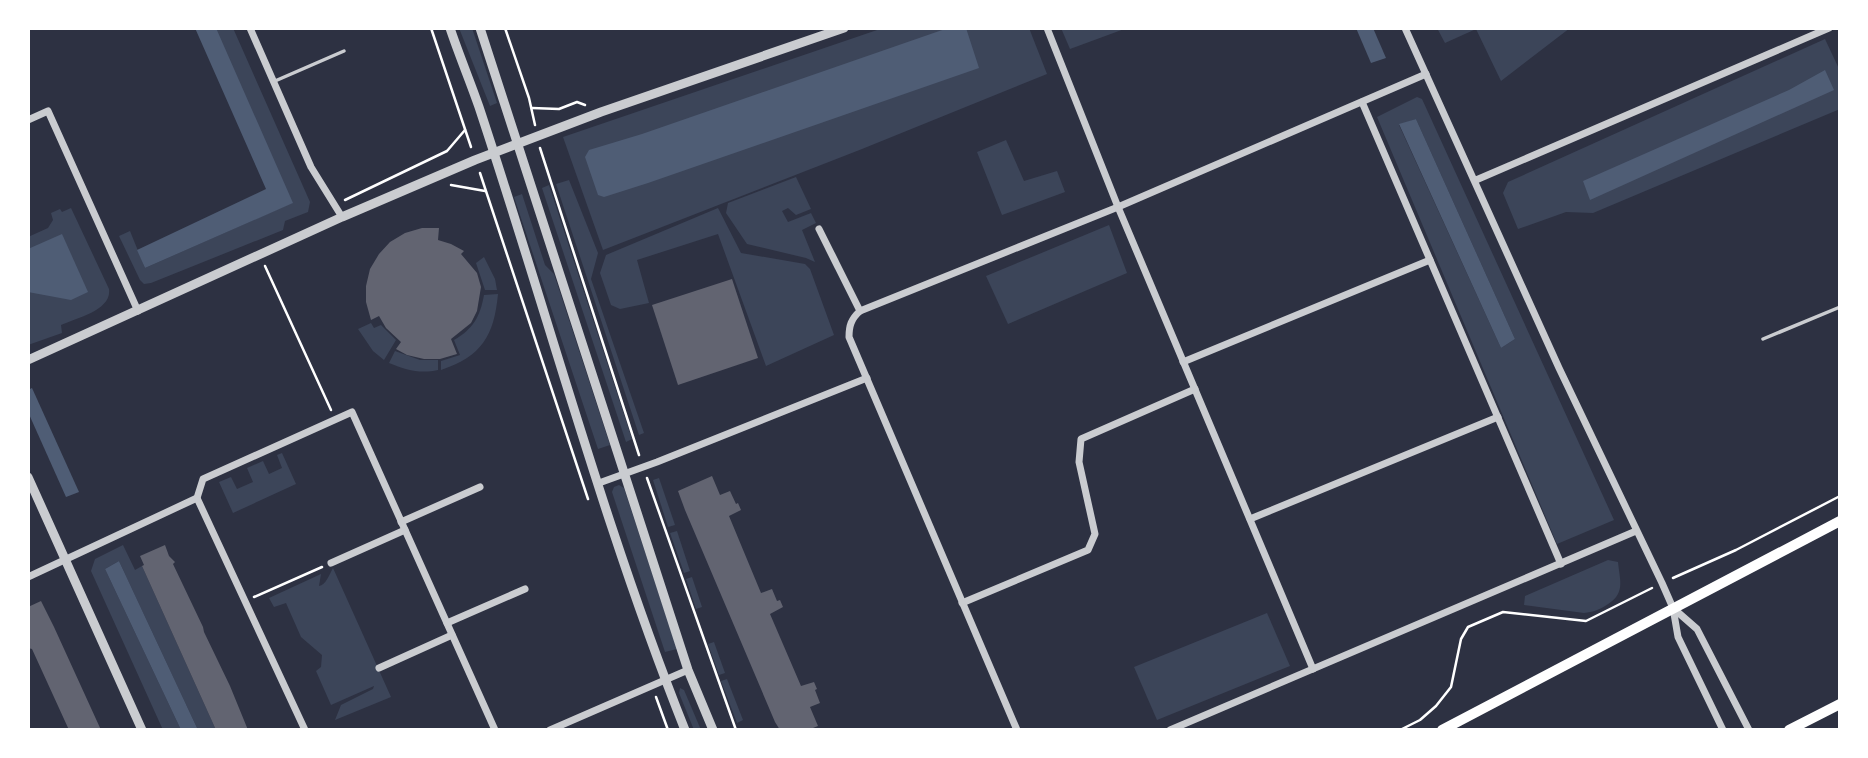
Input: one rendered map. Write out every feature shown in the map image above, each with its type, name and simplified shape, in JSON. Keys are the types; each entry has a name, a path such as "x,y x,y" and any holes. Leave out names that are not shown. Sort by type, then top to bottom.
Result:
{"main road":[{"path":"1442,730 1840,521"},
{"path":"1789,730 1840,704"}],"street":[{"path":"250,28 311,167 342,217"},
{"path":"450,28 599,483 665,680 685,730"},
{"path":"480,28 688,670 713,730"},
{"path":"28,360 342,217 475,160 601,112 844,28"},
{"path":"1047,28 1118,207 1313,668"},
{"path":"1405,28 1559,368 1662,583 1673,608 1678,637 1723,730"},
{"path":"1475,180 1829,28"},
{"path":"1017,730 849,337 853,317 860,311 1118,207 1426,74"},
{"path":"1362,102 1561,564"},
{"path":"28,120 48,111 138,311"},
{"path":"820,229 860,311"},
{"path":"1183,362 1430,260"},
{"path":"599,483 867,378"},
{"path":"962,603 1087,550 1096,534 1079,462 1081,439 1195,389"},
{"path":"28,577 197,498 204,480 352,412 495,730"},
{"path":"1250,519 1498,417"},
{"path":"28,477 142,730"},
{"path":"401,522 480,487"},
{"path":"197,498 304,730"},
{"path":"331,563 405,530"},
{"path":"1170,730 1636,531"},
{"path":"447,623 525,589"},
{"path":"1673,608 1697,629 1749,730"},
{"path":"379,668 452,635"},
{"path":"550,730 688,670"}],"lane":[{"path":"273,81 344,51"},
{"path":"1763,339 1840,307"}],"path":[{"path":"431,28 588,500"},
{"path":"505,28 642,466 736,730"},
{"path":"532,108 559,109 577,102 601,112"},
{"path":"334,206 447,150 465,130"},
{"path":"428,180 485,191"},
{"path":"261,256 335,419"},
{"path":"1400,730 1420,720 1451,687 1461,639 1468,627 1503,612 1586,621 1698,565 1736,550 1840,496"},
{"path":"245,602 331,563"},
{"path":"652,685 668,730"}],"shaded area":[{"path":"195,28 216,28 293,203 145,268 137,250 266,189"},
{"path":"214,28 233,28 310,202 308,212 285,221 283,230 144,284 119,236 130,231 145,268 292,203"},
{"path":"459,28 472,28 497,103 490,106"},
{"path":"883,28 1029,28 1047,74 603,250 563,137"},
{"path":"948,28 966,28 979,68 648,183 604,197 598,195 585,157 589,150"},
{"path":"1061,28 1127,28 1070,49"},
{"path":"1356,28 1373,28 1386,58 1371,63"},
{"path":"1437,28 1570,28 1501,81 1476,29 1445,43"},
{"path":"1825,39 1840,71 1840,109 1593,213 1566,212 1518,229 1503,193 1508,182"},
{"path":"1825,70 1834,90 1590,200 1583,181 1789,90"},
{"path":"1417,97 1422,99 1614,520 1557,544 1377,117","holes":["1416,119 1515,339 1501,348 1399,125"]},
{"path":"1416,119 1515,339 1501,348 1399,124"},
{"path":"1006,140 1024,181 1057,171 1065,192 1002,215 977,152"},
{"path":"796,177 811,209 796,215 788,208 782,211 788,222 811,213 816,223 802,230 815,262 747,244 726,213 728,203"},
{"path":"569,180 598,253 591,279 644,433 639,435 556,184"},
{"path":"549,185 632,439 626,442 542,188"},
{"path":"522,194 545,265 554,274 610,445 598,449 514,197"},
{"path":"71,208 109,289 108,296 99,308 61,325 62,333 28,345 28,237 48,228 53,220 51,213"},
{"path":"718,208 741,253 805,264 810,269 834,335 766,366 718,234 637,260 649,303 620,309 611,305 600,273 606,255"},
{"path":"1109,225 1127,273 1008,324 986,276"},
{"path":"62,234 88,292 71,300 28,292 28,249"},
{"path":"484,257 495,279 497,290 485,290 476,263"},
{"path":"498,294 493,322 483,342 467,358 441,370 441,361 460,355 454,340 475,322 484,295"},
{"path":"371,323 374,328 381,325 396,340 384,360 373,351 358,329"},
{"path":"395,351 420,360 438,360 438,370 413,371 389,363"},
{"path":"32,388 79,492 66,497 28,412 28,390"},
{"path":"282,453 296,484 233,513 219,482 231,477 237,489 253,482 247,468 263,461 269,474 282,468 277,455"},
{"path":"659,478 675,525 668,527 653,480"},
{"path":"619,485 624,488 677,649 665,652 612,492 614,487"},
{"path":"677,531 690,571 684,573 670,533"},
{"path":"123,545 135,570 142,566 216,730 198,730 119,561 105,569 181,730 163,730 91,571 95,559"},
{"path":"1608,560 1618,562 1620,587 1616,597 1602,607 1584,613 1524,605 1525,596"},
{"path":"119,561 198,730 181,730 105,569"},
{"path":"333,568 391,697 335,720 341,705 373,689 374,686 331,705 316,671 321,667 322,655 301,637 286,603 274,607 269,598 321,574 319,586 324,584"},
{"path":"692,577 702,607 696,609 686,579"},
{"path":"1267,613 1290,666 1157,720 1134,667"},
{"path":"714,642 725,673 719,675 708,644"},
{"path":"727,679 743,720 737,723 721,681"},
{"path":"680,688 684,690 701,730 694,730 679,693"}],"building":[{"path":"422,228 439,228 438,240 464,251 461,254 477,273 481,287 477,311 471,323 451,339 457,354 440,359 424,359 396,349 401,342 386,328 379,316 371,320 366,302 370,269 379,254 390,242 405,233"},
{"path":"732,279 758,358 678,385 652,305"},
{"path":"712,476 720,495 730,491 741,510 729,516 761,593 772,589 783,607 770,614 801,686 814,682 817,689 815,690 820,703 810,707 818,726 808,730 780,730 775,722 685,510 678,491"},
{"path":"165,545 169,556 175,562 173,564 248,730 216,730 142,566 144,565 140,556"},
{"path":"41,601 101,730 69,730 32,649 28,648 28,607"}]}
